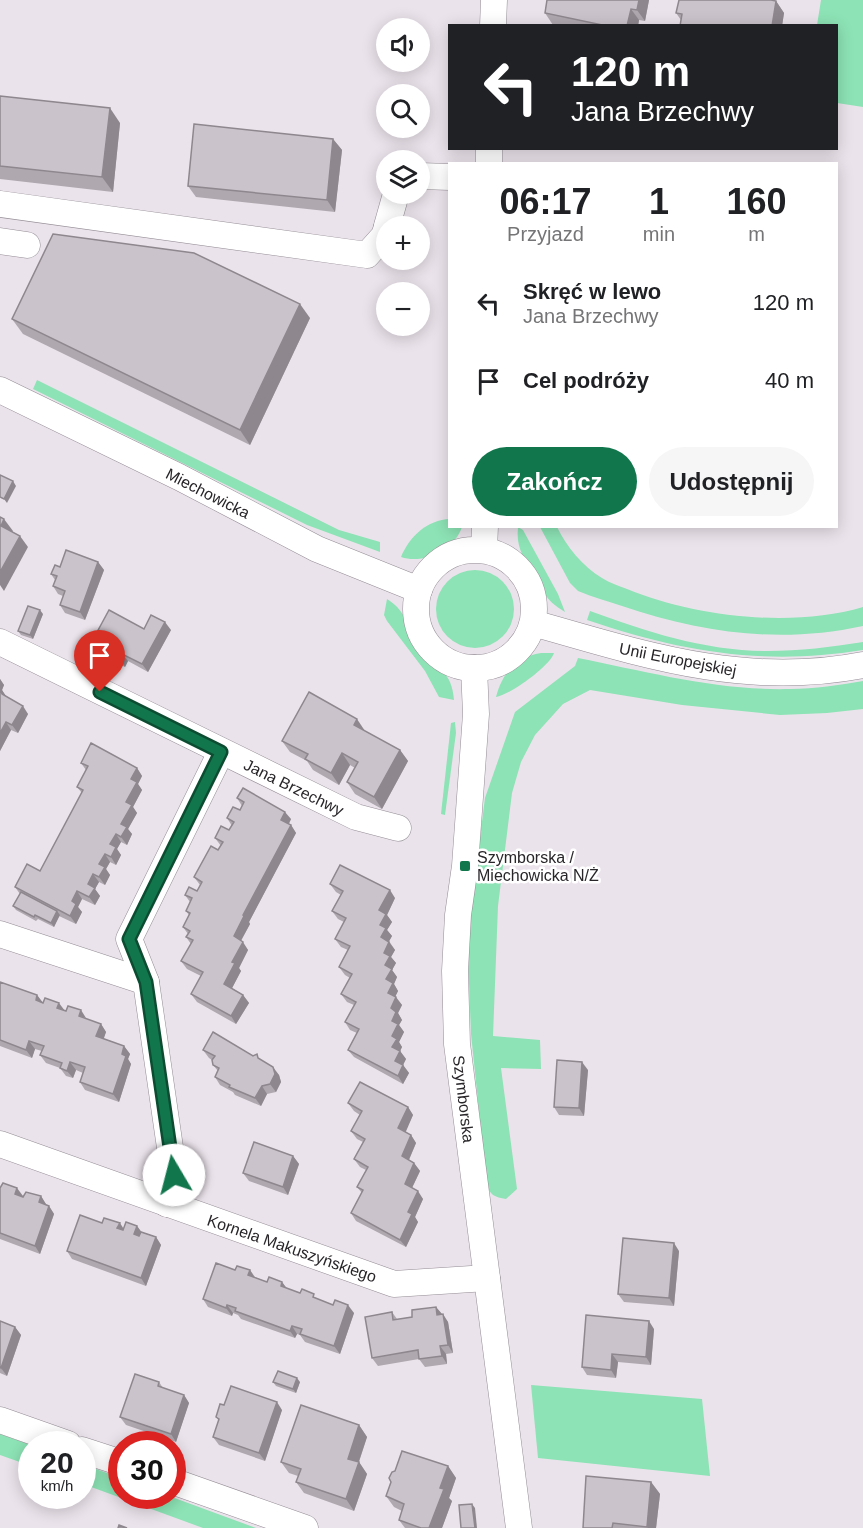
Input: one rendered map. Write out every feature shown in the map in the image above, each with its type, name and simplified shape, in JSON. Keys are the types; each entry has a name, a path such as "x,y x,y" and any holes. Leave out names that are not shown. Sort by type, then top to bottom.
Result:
{"street":[{"path":"493,24 494,0"},
{"path":"430,176 448,177"},
{"path":"0,204 367,255 376,245"},
{"path":"0,241 27,245"},
{"name":"Miechowicka","path":"0,390 179,477 317,549 419,590"},
{"path":"484,538 527,579 535,605 532,624 518,650 490,667 474,668 443,659 427,644 418,624 416,609 423,580 439,562 484,538"},
{"name":"Unii Europejskiej","path":"532,624 695,666 746,673 804,674 863,665"},
{"name":"Jana Brzechwy","path":"0,642 356,817 398,828"},
{"name":"Szymborska","path":"474,668 475,736 455,971 457,1044 519,1528"},
{"path":"167,1204 174,1175 146,982 129,939 221,752"},
{"path":"0,934 146,982"},
{"name":"Kornela Makuszyńskiego","path":"0,1144 394,1284 488,1278"},
{"path":"0,1420 31,1431"},
{"path":"186,1486 305,1528"}],"green space":[{"path":"821,0 863,0 863,107 838,103 838,24 817,24"},
{"path":"37,380 339,530 380,542 380,552 307,525 33,389"},
{"path":"448,519 448,528 462,528 453,542 429,557 410,559 401,557 409,542 420,530"},
{"path":"518,528 523,530 558,594 565,612 548,599 525,561 519,545"},
{"path":"541,528 558,528 576,556 602,578 654,599 713,613 775,618 806,617 863,607 863,626 802,634 771,635 712,629 652,615 594,597 578,591 570,583"},
{"path":"475,570 490,573 502,582 511,594 514,609 511,624 502,636 490,645 475,648 460,645 448,636 439,624 436,609 439,594 448,582 460,573"},
{"path":"387,599 400,610 421,649 447,676 453,690 454,700 439,697 425,671 387,621 384,615"},
{"path":"590,611 655,633 722,648 779,651 863,642 863,650 791,657 723,653 656,640 587,620"},
{"path":"541,653 554,653 551,659 529,679 496,697 502,681 511,668 524,658"},
{"path":"578,658 684,680 737,687 799,689 863,681 863,709 780,715 682,705 590,690 563,704 535,735 521,762 512,793 498,906 493,1036 540,1040 541,1069 501,1068 517,1189 506,1199 494,1195 487,1183 471,1034 468,958 471,908 485,798 515,712 575,666"},
{"path":"455,722 456,733 445,815 441,814 451,723"},
{"path":"531,1385 702,1399 710,1476 538,1458"},
{"path":"0,1434 18,1440 18,1461 0,1455"},
{"path":"96,1469 108,1473 108,1493 96,1489"},
{"path":"186,1502 256,1528 203,1528 151,1509 186,1509"}],"building":[{"path":"547,0 639,0 637,10 631,9 627,24 597,24 545,13"},
{"path":"679,0 776,1 772,24 680,24 682,14 676,13"},
{"path":"0,96 110,108 102,177 0,166"},
{"path":"194,124 333,139 327,200 188,186"},
{"path":"53,234 194,253 300,304 240,430 12,319"},
{"path":"0,475 13,481 4,499 0,497"},
{"path":"0,517 4,519 1,526 20,536 0,572"},
{"path":"66,550 98,562 80,612 60,605 65,591 53,586 57,576 51,574 55,565 60,567"},
{"path":"28,606 40,610 30,635 18,631"},
{"path":"109,610 144,629 151,615 165,622 142,664 122,654 120,659 105,651 109,642 96,634"},
{"path":"0,688 2,694 23,706 12,725 6,722 0,733"},
{"path":"309,692 357,719 354,725 400,750 374,797 347,782 358,762 342,753 331,773 305,759 308,754 282,741"},
{"path":"91,743 137,768 131,779 137,782 126,802 132,805 121,824 127,827 121,837 116,834 110,844 116,847 111,857 105,854 99,864 105,867 99,877 93,874 88,884 95,888 89,897 77,891 72,901 76,904 70,916 15,887 27,864 40,871 83,790 77,787 88,766 81,763"},
{"path":"243,788 285,812 281,820 291,825 234,936 243,942 224,984 243,995 231,1016 191,994 203,972 181,961 193,940 186,937 190,931 183,927 190,913 186,911 192,898 185,895 189,887 197,891 202,882 194,877 211,846 218,850 223,842 215,838 221,826 229,830 234,822 227,818 233,807 240,810 244,802 237,798"},
{"path":"340,865 390,890 379,910 386,914 380,925 386,928 381,937 389,942 384,953 390,956 385,965 392,969 386,979 393,983 388,993 396,997 391,1008 396,1012 392,1021 398,1024 392,1036 397,1039 392,1047 400,1051 395,1061 403,1065 398,1076 348,1050 359,1029 345,1022 356,1002 341,994 352,974 339,967 350,946 335,939 346,918 332,911 343,891 330,884"},
{"path":"21,892 57,911 51,923 13,906"},
{"path":"0,982 37,995 36,1000 43,1003 45,998 59,1003 57,1008 66,1011 68,1006 81,1010 79,1016 101,1024 96,1036 124,1046 122,1054 126,1056 113,1094 80,1082 85,1067 70,1062 67,1071 60,1068 62,1063 40,1055 44,1046 29,1041 26,1050 0,1040"},
{"path":"213,1032 253,1056 257,1054 258,1058 273,1067 275,1074 270,1084 262,1086 255,1098 229,1087 230,1085 215,1077 219,1068 213,1065 212,1060 215,1056 203,1050"},
{"path":"557,1060 582,1062 579,1108 554,1107"},
{"path":"360,1082 408,1107 398,1128 411,1135 402,1156 414,1163 405,1184 418,1191 408,1212 412,1214 400,1240 351,1213 363,1190 357,1187 368,1167 354,1159 365,1139 351,1131 362,1111 348,1103"},
{"path":"254,1142 293,1156 283,1187 243,1173"},
{"path":"3,1183 17,1188 15,1194 23,1197 26,1192 41,1196 39,1202 49,1206 35,1246 0,1233 0,1188"},
{"path":"80,1215 102,1223 104,1218 120,1223 117,1228 123,1230 126,1222 137,1226 134,1234 139,1236 141,1232 156,1237 141,1278 67,1251"},
{"path":"623,1238 674,1243 669,1298 618,1294"},
{"path":"216,1263 235,1270 237,1266 250,1270 248,1275 267,1282 269,1277 282,1282 281,1286 300,1293 302,1289 314,1294 313,1297 333,1305 335,1300 348,1305 334,1346 300,1334 302,1329 292,1326 290,1331 235,1311 236,1308 227,1305 226,1308 203,1299"},
{"path":"436,1307 437,1315 443,1314 448,1345 440,1346 442,1356 419,1359 418,1350 372,1358 365,1317 392,1312 393,1320 412,1317 412,1310"},
{"path":"586,1315 649,1321 646,1357 612,1354 611,1370 582,1367"},
{"path":"0,1321 15,1327 1,1368 0,1367"},
{"path":"278,1371 297,1378 293,1389 273,1382"},
{"path":"135,1374 159,1382 158,1386 184,1395 172,1431 162,1431 120,1417"},
{"path":"231,1386 277,1402 259,1453 213,1437 219,1419 216,1417 220,1404 224,1405"},
{"path":"301,1405 359,1425 348,1459 359,1462 346,1499 296,1482 301,1469 281,1462"},
{"path":"402,1451 448,1466 440,1488 444,1489 429,1528 421,1528 399,1520 404,1504 386,1496 391,1482 389,1478 395,1471"},
{"path":"586,1476 651,1482 647,1527 613,1523 612,1528 583,1528"},
{"path":"472,1504 475,1528 461,1528 459,1505"}],"place":[{"name":"Szymborska / Miechowicka N/Ż","path":"465,866"}],"route":[{"path":"100,692 221,752 129,939 146,982 174,1175"}]}
